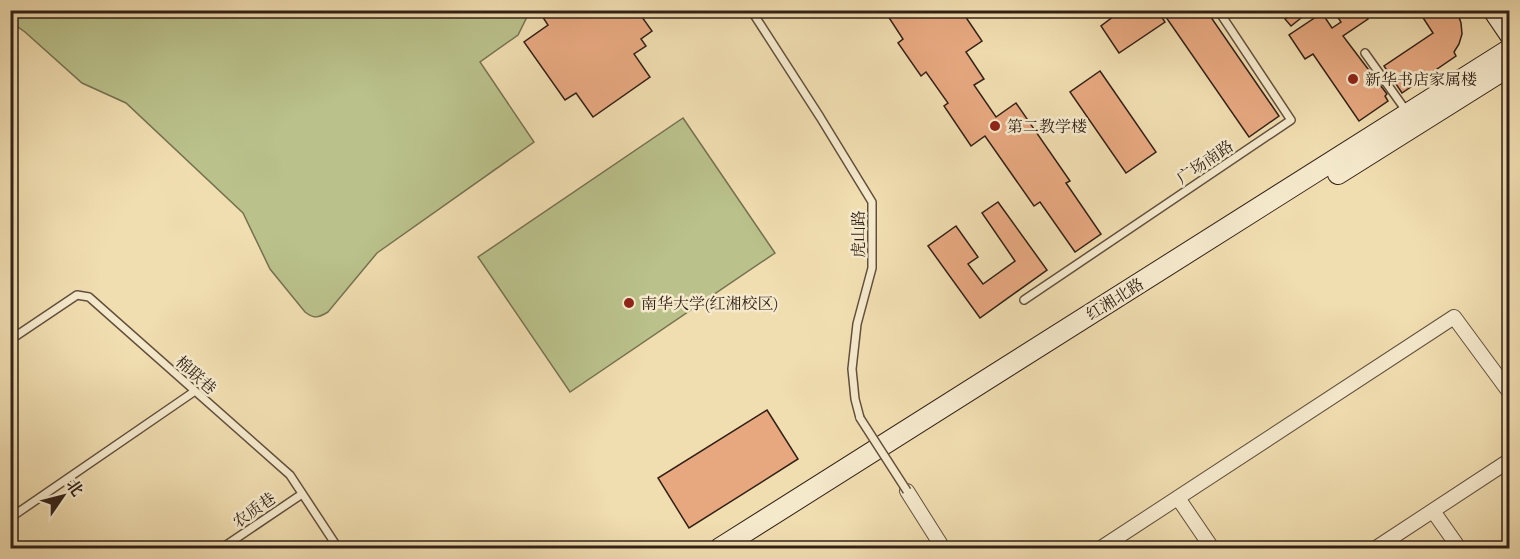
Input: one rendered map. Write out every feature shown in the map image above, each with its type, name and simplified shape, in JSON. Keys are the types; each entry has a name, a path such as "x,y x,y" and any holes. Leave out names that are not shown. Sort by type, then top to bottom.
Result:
{"main road":[{"path":"1493,10 1509,34"},
{"name":"红湘北路","path":"720,549 1509,49"},
{"name":"红湘北路","path":"744,549 1509,66"}],"street":[{"path":"1101,549 1454,316 1509,393"},
{"path":"1376,549 1509,460"},
{"path":"907,491 943,549"},
{"path":"1178,498 1212,549"},
{"path":"1433,510 1460,549"}],"lane":[{"name":"虎山路","path":"751,10 872,202 872,268 857,324 852,369 855,399 860,418 907,491"},
{"name":"广场南路","path":"1024,300 1291,120 1218,10"},
{"path":"1365,53 1408,114"},
{"name":"棉联巷","path":"10,340 77,295 89,297 290,475 338,549"},
{"path":"10,518 195,391"},
{"name":"农质巷","path":"222,549 302,494"}],"green space":[{"path":"11,10 536,11 527,17 518,35 480,62 534,142 377,253 328,312 314,317 305,312 270,269 243,213 126,103 82,83 11,22"},
{"path":"683,118 775,253 570,392 478,257"}],"building":[{"path":"549,10 637,10 652,31 641,39 646,46 634,54 650,77 593,117 576,93 565,100 524,42 548,25 542,16"},
{"name":"第二教学楼","path":"884,10 961,10 982,41 966,52 984,79 974,85 996,117 1016,103 1070,181 1066,183 1101,234 1075,252 1040,202 1034,206 985,136 971,146 944,106 948,103 926,72 921,76 898,43 903,39"},
{"path":"1122,10 1157,10 1165,22 1119,53 1101,26"},
{"path":"1161,10 1206,10 1279,116 1249,137"},
{"path":"1283,10 1311,10 1291,26 1285,19 1288,17"},
{"name":"新华书店家属楼","path":"1333,10 1363,10 1368,19 1343,36 1387,94 1385,96 1388,101 1359,121 1313,54 1305,59 1289,35 1322,13 1332,28 1341,22"},
{"path":"1418,10 1463,10 1458,14 1462,34 1454,52 1456,56 1402,93 1384,66 1433,33"},
{"path":"1100,71 1156,152 1126,173 1070,92"},
{"path":"998,202 1047,270 980,318 928,246 956,226 978,257 968,264 983,284 1015,261 982,213"},
{"path":"767,410 798,459 689,528 658,478"}],"place":[{"name":"新华书店家属楼","path":"1353,79"},
{"name":"第二教学楼","path":"995,126"},
{"name":"南华大学(红湘校区)","path":"629,303"}]}
